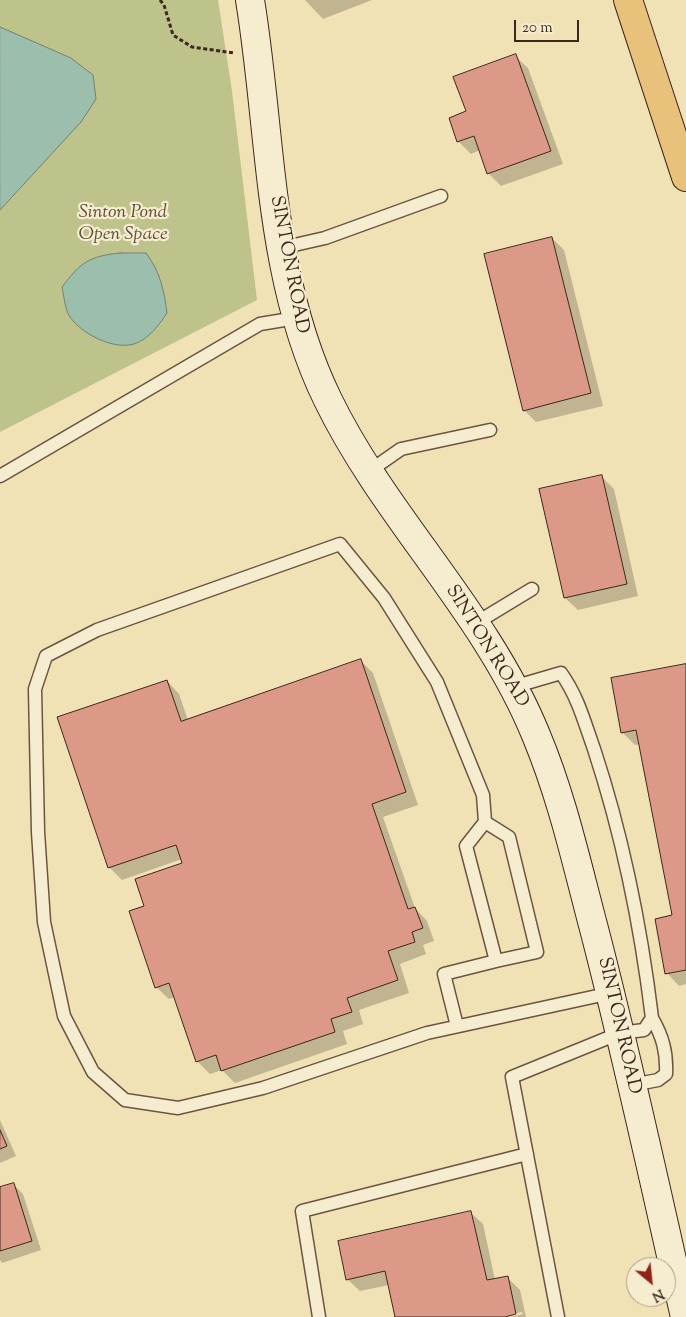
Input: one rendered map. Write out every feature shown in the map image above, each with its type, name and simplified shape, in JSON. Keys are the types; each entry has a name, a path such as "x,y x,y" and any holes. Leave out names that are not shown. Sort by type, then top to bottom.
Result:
{"highway":[{"path":"628,0 686,176"}],"street":[{"name":"SINTON ROAD","path":"250,0 275,210 296,318 311,363 328,400 368,472 476,623 524,705 538,740 564,812 611,992 685,1317"}],"lane":[{"path":"281,248 324,238 441,196"},
{"path":"0,476 260,324 296,318"},
{"path":"368,472 401,449 490,430"},
{"path":"496,962 466,846 485,822 482,795 437,682 384,598 340,544 98,630 46,656 35,689 38,832 46,932 64,1016 93,1072 125,1100 178,1108 263,1088 427,1034 611,992"},
{"path":"476,623 532,589"},
{"path":"514,687 560,673 574,691 605,782 637,912 652,1018 661,1034 666,1055 666,1074 658,1080 632,1085"},
{"path":"457,1026 444,974 537,952 509,837 485,822"},
{"path":"558,1317 512,1077 620,1033 644,1030 652,1018"},
{"path":"318,1317 302,1211 527,1154"}],"path":[{"path":"160,0 164,5 173,35 192,47 236,54 257,54"}],"green space":[{"name":"Sinton Pond Open Space","path":"0,0 218,0 232,91 257,300 0,432"}],"shaded area":[{"path":"0,27 71,58 93,75 96,99 81,122 0,210"},
{"path":"120,253 146,253 161,281 167,313 157,327 144,339 134,344 126,345 108,343 90,335 75,323 67,311 62,287 74,272 86,262 100,256"}],"building":[{"path":"516,54 551,151 487,174 474,136 457,142 449,118 466,111 453,77"},
{"path":"552,237 591,393 523,411 484,254"},
{"path":"602,475 627,584 564,598 539,489"},
{"path":"361,659 406,792 372,804 408,909 415,907 423,928 412,932 415,942 388,951 398,980 347,998 352,1012 331,1019 335,1032 221,1071 216,1055 196,1062 169,983 155,988 129,911 144,906 135,879 182,863 176,845 108,868 57,717 167,680 181,721"},
{"path":"686,664 686,970 665,974 655,919 672,915 636,730 621,733 611,678"},
{"path":"0,1130 7,1146 0,1149"},
{"path":"14,1183 32,1241 0,1251 0,1187"},
{"path":"471,1211 487,1280 508,1276 516,1314 505,1317 395,1317 385,1271 346,1280 338,1241"}]}
